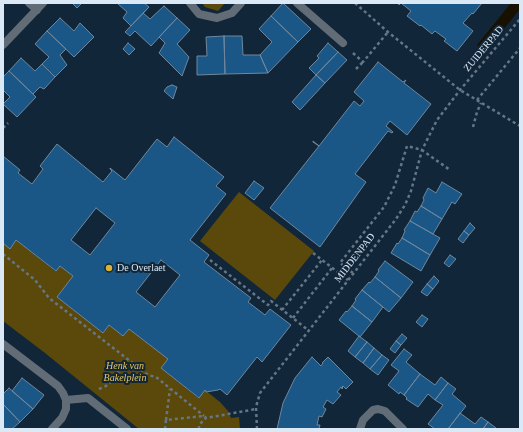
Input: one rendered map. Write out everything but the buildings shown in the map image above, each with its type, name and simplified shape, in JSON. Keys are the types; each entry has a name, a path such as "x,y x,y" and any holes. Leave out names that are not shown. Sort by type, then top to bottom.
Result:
{"street":[{"path":"29,3 37,10"},
{"path":"3,45 43,3"},
{"path":"190,3 199,14 217,18 232,13 241,3"},
{"path":"297,3 343,43"},
{"path":"3,344 58,386 63,393 66,400 66,409 62,418 52,429"},
{"path":"66,400 88,398 127,429"},
{"path":"360,429 363,420 373,410 378,409 385,411 402,429"}],"path":[{"path":"354,3 460,90 520,126"},
{"name":"ZUIDERPAD","path":"460,90 520,19"},
{"path":"356,69 388,32"},
{"path":"343,43 363,62"},
{"path":"477,100 520,48"},
{"name":"MIDDENPAD","path":"257,429 256,409 260,393 396,219 405,205 411,191 422,150 437,120 460,90"},
{"path":"473,127 477,112 482,103"},
{"path":"3,128 8,123"},
{"path":"353,273 340,263 384,207 395,185 407,146 422,150 450,170"},
{"path":"313,253 348,280"},
{"path":"3,254 35,280 49,298 128,360 148,375 156,378 205,417"},
{"path":"210,260 268,305 271,301 308,330"},
{"path":"282,310 322,260"},
{"path":"293,318 332,268"},
{"path":"88,398 93,392 108,385 128,360"},
{"path":"165,429 170,389"},
{"path":"166,420 205,417 256,409"},
{"path":"199,429 199,425 205,417"}],"green space":[{"path":"202,3 225,3 218,11 205,7"},
{"path":"239,192 314,251 275,300 200,241"},
{"name":"Henk van Bakelplein","path":"16,240 55,271 60,266 73,276 57,297 103,333 109,325 123,336 129,329 168,359 161,368 198,398 205,390 220,402 228,411 231,418 239,417 240,429 139,429 3,321 3,243 10,248"}],"shaded area":[{"path":"511,3 520,3 520,9 485,52 477,45"}],"place":[{"name":"De Overlaet","path":"109,268"}]}
